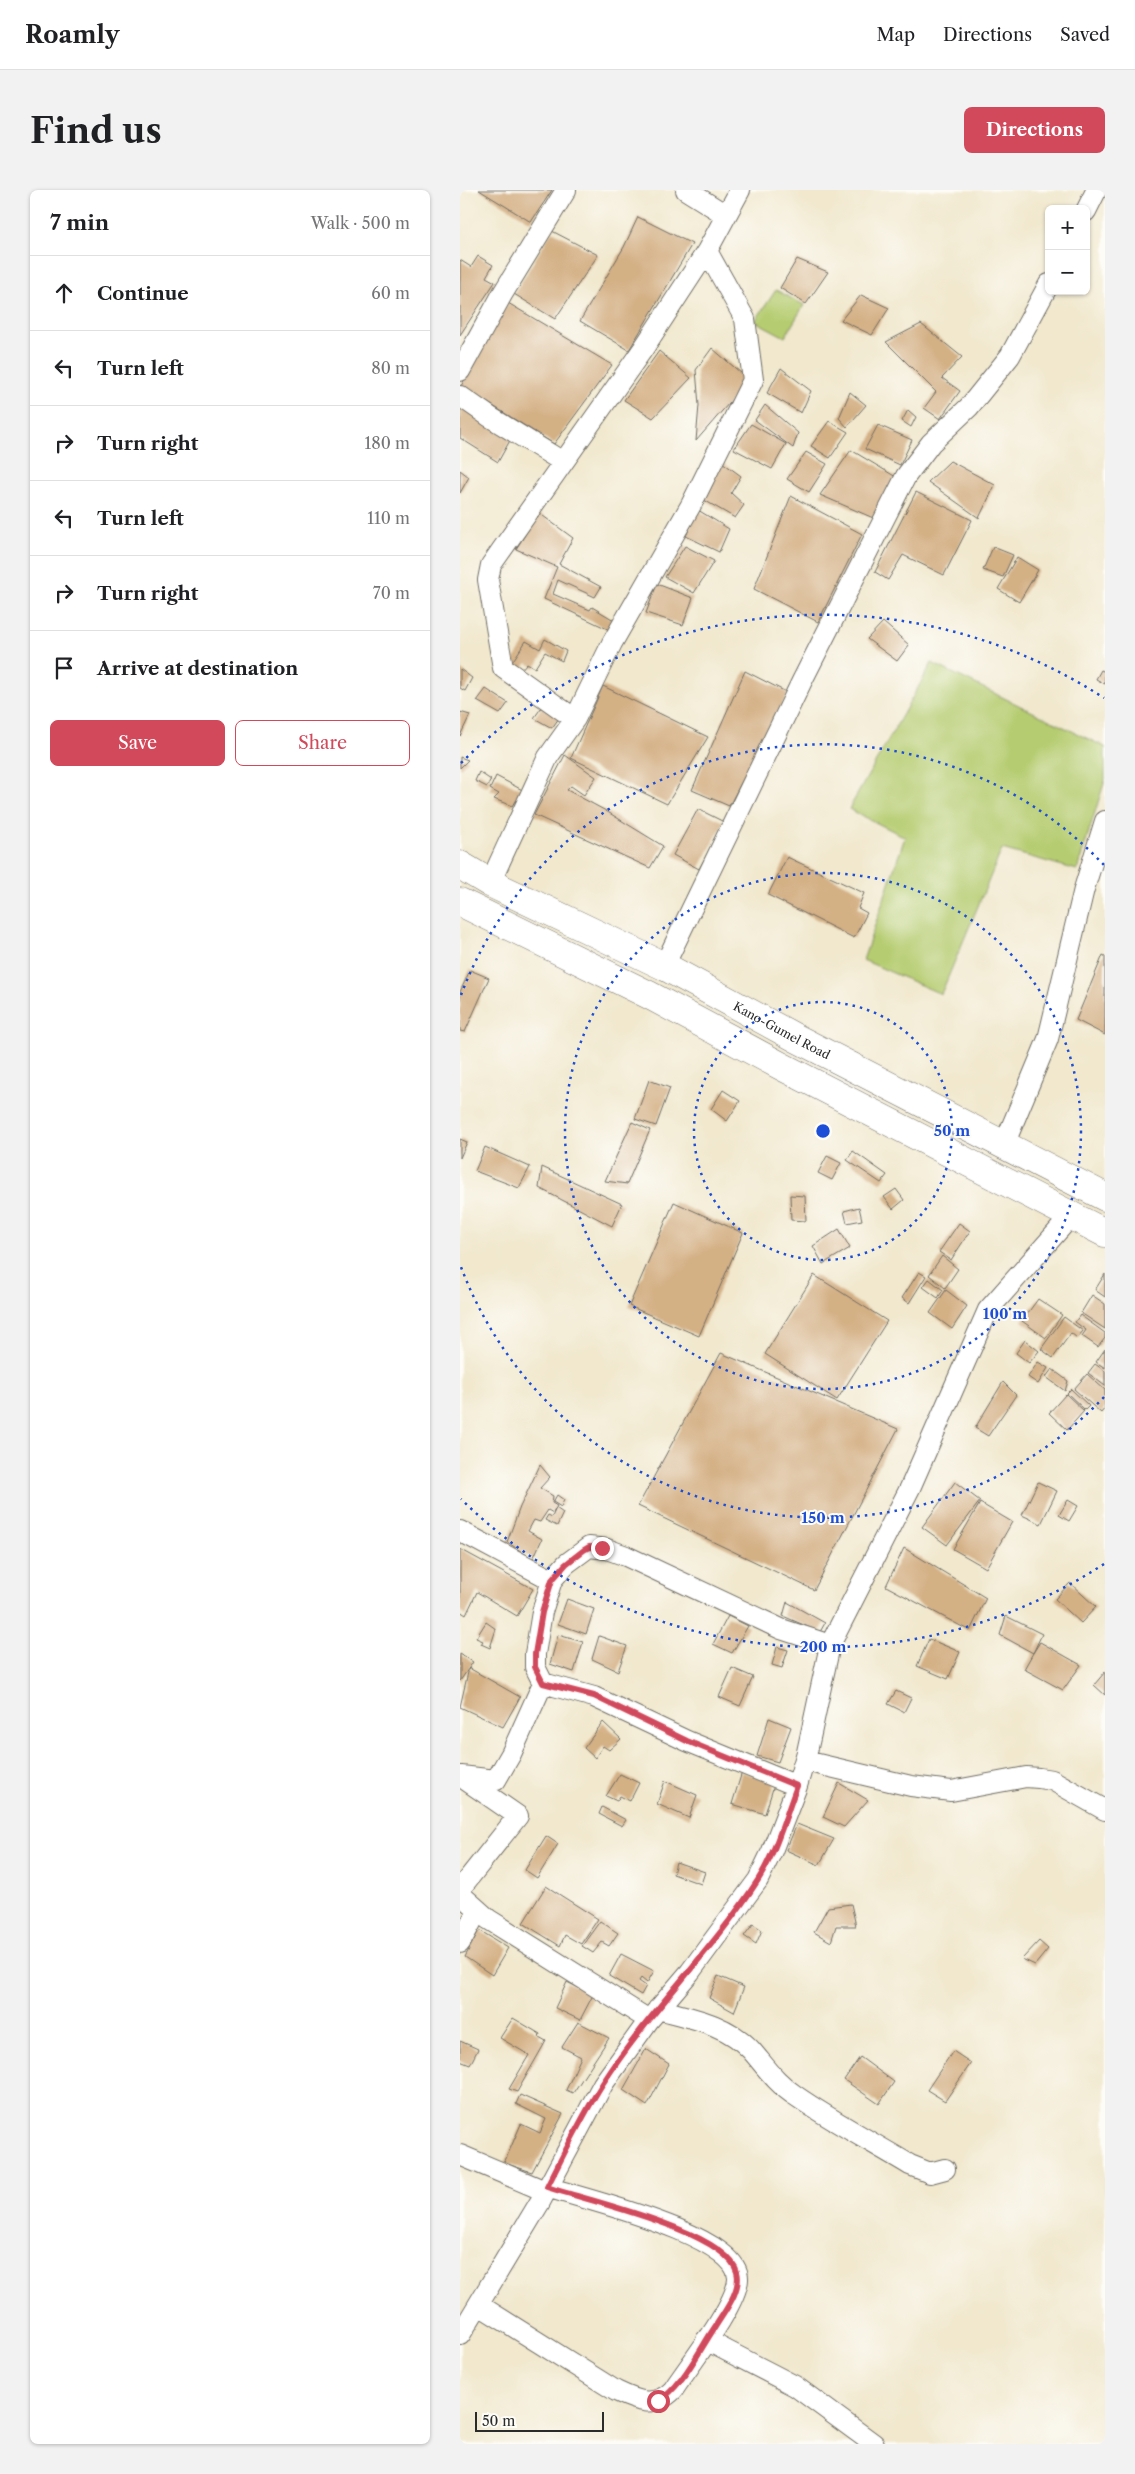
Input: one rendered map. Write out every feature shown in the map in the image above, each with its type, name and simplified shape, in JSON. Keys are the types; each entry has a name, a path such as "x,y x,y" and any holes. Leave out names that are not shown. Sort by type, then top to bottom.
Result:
{"main road":[{"name":"Kano-Gumel Road","path":"460,865 490,883 664,966 796,1038 1105,1197"},
{"path":"460,902 649,995 781,1066 1105,1233"}],"street":[{"path":"460,372 503,292 566,190"},
{"path":"686,190 726,215"},
{"path":"575,719 503,668 488,580 491,565 643,349 707,250 740,190"},
{"path":"490,883 548,757 575,719 612,643 691,505 753,380 745,320 707,250"},
{"path":"664,966 802,681 906,476 931,443 969,407 1010,356 1045,291"},
{"path":"460,396 563,462"},
{"path":"1004,1145 1048,1039 1084,889 1105,821"},
{"path":"460,2335 546,2189 603,2084 653,2014 690,1972 758,1880 772,1851 805,1761 830,1645 910,1488 988,1310 1072,1215"},
{"path":"460,1531 552,1580"},
{"path":"797,1786 687,1741 594,1696 543,1683 535,1667 535,1654 542,1612 552,1580 566,1564 589,1547 607,1549 648,1566 781,1629 830,1645"},
{"path":"460,1776 496,1780 511,1754 543,1683"},
{"path":"805,1761 911,1786 951,1791 1026,1777 1052,1780 1105,1810"},
{"path":"460,1776 518,1816 460,1889"},
{"path":"460,1894 488,1919 653,2014 705,2022 732,2034 750,2049 767,2071 794,2095 910,2165 930,2173 945,2168"},
{"path":"460,1943 478,1910"},
{"path":"460,2155 546,2189 649,2218 679,2229 713,2247 726,2257 737,2271 737,2286 723,2314 673,2390 666,2396 648,2403 634,2400 616,2391 479,2305"},
{"path":"706,2340 794,2386 874,2444"}],"green space":[{"path":"776,290 804,305 785,337 755,321"},
{"path":"932,663 1105,747 1105,780 1077,870 1002,849 941,994 863,960 905,837 849,809"}],"building":[{"path":"479,190 552,190 531,222"},
{"path":"638,217 692,244 629,350 580,321 624,247"},
{"path":"552,231 598,255 555,319 514,294"},
{"path":"478,256 493,265 486,277 495,282 460,335 460,260 471,267"},
{"path":"797,259 828,272 806,304 780,288"},
{"path":"861,295 889,308 872,335 841,320"},
{"path":"508,303 612,365 554,444 461,386"},
{"path":"921,324 962,357 942,378 960,391 940,419 924,408 936,392 886,342"},
{"path":"712,348 749,380 696,441 699,405 696,370"},
{"path":"659,351 691,378 653,418 624,400"},
{"path":"781,368 811,391 801,413 767,393"},
{"path":"850,392 866,405 847,427 839,418"},
{"path":"460,403 513,435 498,462 460,438"},
{"path":"765,405 798,433 793,448 755,420"},
{"path":"908,410 916,417 911,427 902,421"},
{"path":"829,421 848,432 830,458 811,446"},
{"path":"751,424 786,444 772,469 734,449"},
{"path":"878,425 912,440 900,465 865,449"},
{"path":"851,450 896,477 878,520 820,495"},
{"path":"806,452 827,464 809,492 787,479"},
{"path":"950,461 995,485 979,518 928,482"},
{"path":"722,462 741,476 731,493 744,505 735,518 704,500"},
{"path":"460,470 469,477 460,493"},
{"path":"916,492 972,520 944,575 903,555 888,580 875,572"},
{"path":"791,496 862,534 818,622 754,589"},
{"path":"698,510 729,529 719,552 686,536"},
{"path":"539,513 573,538 559,564 601,587 595,597 558,580 553,594 590,610 592,607 619,623 614,632 544,599 557,567 516,549"},
{"path":"685,546 714,561 694,593 665,577"},
{"path":"993,547 1013,555 1003,577 983,570"},
{"path":"1017,557 1038,570 1019,602 998,589"},
{"path":"657,584 693,598 683,625 646,613"},
{"path":"883,622 909,645 897,661 867,639"},
{"path":"545,639 566,651 562,661 545,652 535,668 527,663 520,671 510,665 526,641 540,649"},
{"path":"460,669 472,678 465,691 460,688"},
{"path":"1101,670 1105,672 1105,684 1096,679"},
{"path":"745,671 788,693 729,806 692,790"},
{"path":"603,686 708,737 667,804 571,758"},
{"path":"486,689 508,703 500,714 477,701"},
{"path":"544,704 561,715 552,728 534,718"},
{"path":"460,712 470,715 460,736"},
{"path":"565,755 596,777 584,795 571,786 567,790 606,811 663,846 650,868 534,815"},
{"path":"460,757 468,760 460,768"},
{"path":"479,772 491,780 487,787 475,781"},
{"path":"496,776 528,793 520,805 515,801 512,806 494,799 499,794 490,789"},
{"path":"698,809 724,822 699,869 673,855"},
{"path":"787,857 864,893 858,908 867,913 854,938 768,895"},
{"path":"1103,955 1105,956 1105,1035 1076,1020"},
{"path":"470,970 489,978 465,1032 460,1031 460,992"},
{"path":"649,1080 670,1088 656,1126 635,1119"},
{"path":"723,1090 740,1101 727,1121 711,1109"},
{"path":"632,1122 650,1130 627,1184 605,1181"},
{"path":"460,1139 467,1142 460,1158"},
{"path":"485,1147 530,1167 519,1188 475,1171"},
{"path":"853,1151 887,1175 881,1183 847,1160"},
{"path":"827,1156 841,1163 832,1180 818,1173"},
{"path":"542,1167 622,1204 612,1226 539,1188"},
{"path":"896,1189 904,1200 893,1209 884,1197"},
{"path":"790,1195 805,1196 806,1221 791,1220"},
{"path":"674,1202 743,1233 699,1336 629,1306"},
{"path":"859,1207 862,1220 847,1223 844,1211"},
{"path":"959,1223 970,1231 951,1260 939,1252"},
{"path":"839,1229 850,1248 823,1264 813,1246"},
{"path":"942,1256 958,1269 945,1288 929,1275"},
{"path":"919,1272 926,1276 909,1303 902,1298"},
{"path":"1105,1274 1105,1297 1095,1290"},
{"path":"814,1275 887,1321 837,1400 765,1354"},
{"path":"929,1279 943,1290 938,1298 923,1287"},
{"path":"946,1290 967,1306 952,1329 930,1313"},
{"path":"1092,1295 1105,1304 1105,1329 1081,1313"},
{"path":"1038,1299 1062,1315 1046,1338 1022,1321"},
{"path":"1080,1315 1105,1333 1105,1338 1098,1347 1082,1336 1086,1330 1075,1322"},
{"path":"1064,1317 1083,1331 1077,1338 1071,1333 1053,1358 1041,1349"},
{"path":"1025,1340 1039,1351 1029,1363 1016,1353"},
{"path":"1105,1349 1105,1368 1096,1362"},
{"path":"721,1353 898,1429 814,1590 638,1506"},
{"path":"1038,1362 1048,1368 1038,1384 1028,1377"},
{"path":"1095,1364 1105,1371 1105,1386 1088,1373"},
{"path":"1052,1369 1068,1381 1065,1391 1046,1377"},
{"path":"1087,1374 1105,1390 1105,1408 1101,1413 1074,1389"},
{"path":"1003,1382 1016,1395 988,1436 975,1428"},
{"path":"1071,1389 1089,1406 1085,1410 1067,1393"},
{"path":"1066,1394 1084,1411 1067,1430 1049,1413"},
{"path":"540,1465 550,1477 540,1488 553,1496 552,1503 557,1506 553,1513 548,1510 540,1522 534,1520 528,1531 542,1539 533,1559 507,1542 520,1507"},
{"path":"955,1482 980,1501 947,1545 922,1527"},
{"path":"1038,1482 1057,1491 1041,1524 1022,1515"},
{"path":"557,1495 564,1500 561,1507 553,1502"},
{"path":"1068,1500 1078,1506 1069,1521 1059,1515"},
{"path":"980,1503 1012,1522 986,1568 953,1549"},
{"path":"556,1508 563,1513 557,1526 545,1520 548,1515 552,1517"},
{"path":"904,1548 986,1598 970,1631 886,1586"},
{"path":"460,1549 533,1589 517,1616 477,1592 466,1615 460,1611"},
{"path":"1070,1583 1096,1607 1081,1623 1055,1599"},
{"path":"567,1599 594,1609 586,1634 558,1624"},
{"path":"787,1602 825,1623 820,1632 783,1616"},
{"path":"728,1616 748,1626 732,1653 713,1644"},
{"path":"1006,1616 1042,1634 1033,1653 1000,1635"},
{"path":"486,1622 496,1629 490,1648 481,1644 483,1641 476,1638"},
{"path":"558,1635 583,1642 574,1672 550,1664"},
{"path":"599,1636 627,1646 618,1671 592,1659"},
{"path":"929,1639 960,1652 948,1679 917,1666"},
{"path":"1040,1642 1081,1665 1063,1690 1024,1669"},
{"path":"777,1647 788,1650 782,1668 772,1665"},
{"path":"460,1654 473,1662 460,1681"},
{"path":"469,1668 520,1697 503,1727 460,1707"},
{"path":"732,1668 753,1677 740,1706 719,1697"},
{"path":"1105,1672 1105,1695 1094,1685"},
{"path":"896,1691 911,1698 904,1712 888,1704"},
{"path":"769,1718 791,1727 778,1762 757,1756"},
{"path":"603,1722 621,1739 609,1750 603,1746 595,1758 584,1748"},
{"path":"742,1772 775,1782 765,1814 732,1804"},
{"path":"620,1774 639,1783 630,1801 620,1796 617,1801 606,1796"},
{"path":"665,1781 697,1795 689,1818 657,1804"},
{"path":"839,1783 868,1800 844,1827 823,1817"},
{"path":"602,1807 626,1820 622,1826 599,1814"},
{"path":"797,1824 834,1839 819,1865 786,1850"},
{"path":"546,1836 558,1844 537,1878 525,1870"},
{"path":"676,1862 705,1872 701,1884 673,1874"},
{"path":"546,1886 598,1919 581,1944 565,1935 560,1946 523,1923"},
{"path":"851,1904 856,1926 836,1926 831,1942 814,1932 828,1907"},
{"path":"600,1921 618,1933 609,1946 602,1942 593,1953 582,1946"},
{"path":"753,1924 762,1930 756,1944 744,1936"},
{"path":"479,1930 508,1948 492,1975 465,1957"},
{"path":"1039,1941 1048,1949 1035,1965 1022,1959"},
{"path":"621,1954 654,1971 647,1983 641,1978 639,1981 646,1986 641,1995 609,1976"},
{"path":"718,1976 744,1987 734,2012 709,1998"},
{"path":"567,1982 593,1995 580,2020 555,2008"},
{"path":"513,2018 540,2034 539,2037 546,2041 517,2092 509,2089 529,2055 500,2038"},
{"path":"578,2022 609,2038 573,2093 566,2090 581,2057 562,2047"},
{"path":"460,2041 478,2049 470,2065 460,2061"},
{"path":"646,2049 669,2064 647,2106 623,2090"},
{"path":"953,2051 971,2063 945,2101 927,2090"},
{"path":"860,2057 894,2082 879,2104 844,2080"},
{"path":"520,2095 563,2114 532,2172 504,2163 521,2124 540,2133 546,2119 516,2104"}],"route":[{"path":"602,1548 589,1547 584,1550 566,1564 552,1580 542,1612 535,1654 535,1667 543,1683 594,1696 687,1741 797,1786 772,1851 758,1880 690,1972 648,2020 603,2084 547,2187 649,2218 687,2232 726,2257 737,2271 737,2286 723,2314 673,2390 658,2401"}]}
